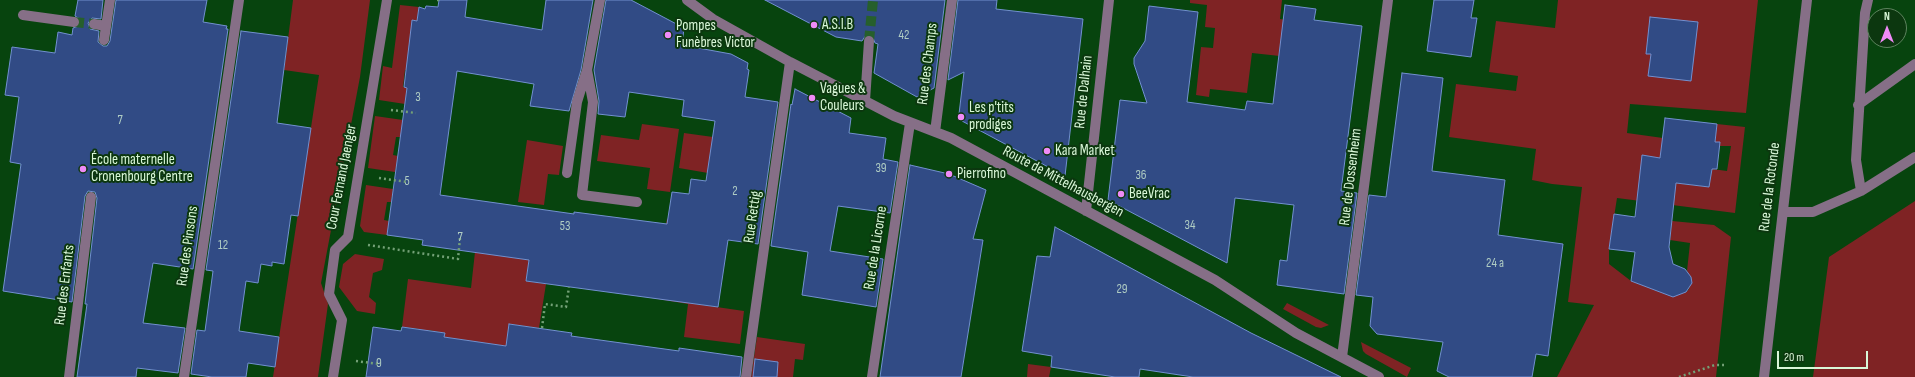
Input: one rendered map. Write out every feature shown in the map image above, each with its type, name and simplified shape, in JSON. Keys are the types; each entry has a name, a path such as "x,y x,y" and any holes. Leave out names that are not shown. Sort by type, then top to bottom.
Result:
{"street":[{"path":"104,40 110,0"},
{"name":"Rue des Pinsons","path":"184,377 239,0"},
{"name":"Cour Fernand Jaenger","path":"333,377 342,320 329,294 335,250 348,237 388,0"},
{"path":"567,173 577,102 587,70 600,0"},
{"name":"Route de Mittelhausbergen","path":"687,0 713,19 790,62 910,123 951,138 1215,280 1296,333 1379,377"},
{"name":"Rue des Champs","path":"935,132 952,0"},
{"name":"Rue de Dalhain","path":"1086,211 1109,0"},
{"name":"Rue de Dossenheim","path":"1342,357 1388,0"},
{"name":"Rue de la Rotonde","path":"1764,377 1807,0"},
{"path":"1860,191 1856,160 1858,105 1865,13 1868,0"},
{"path":"23,15 74,22"},
{"path":"94,24 106,26"},
{"path":"865,101 868,41"},
{"name":"Rue Rettig","path":"746,377 790,62"},
{"path":"1858,105 1915,64"},
{"path":"587,70 593,102 582,195 637,202"},
{"name":"Rue de la Licorne","path":"872,377 910,123"},
{"path":"1782,212 1813,212 1860,191 1915,157"},
{"name":"Rue des Enfants","path":"69,377 91,198"}],"path":[{"path":"370,108 416,113"},
{"path":"359,175 407,182"},
{"path":"343,242 458,258 460,238"},
{"path":"542,328 545,304 566,308 569,287"},
{"path":"1679,377 1715,365 1724,366"}],"shaded area":[{"path":"293,0 370,0 360,77 321,283 328,304 318,377 273,377 319,75 284,70"},
{"path":"1190,0 1282,0 1280,19 1292,21 1289,57 1252,53 1247,93 1210,89 1209,97 1196,95 1201,47 1213,48 1215,28 1205,27 1207,5 1190,3"},
{"path":"1558,0 1758,0 1746,113 1630,104 1627,133 1663,138 1660,158 1642,155 1658,181 1709,187 1712,169 1727,171 1731,146 1719,146 1719,143 1715,142 1717,124 1745,127 1735,213 1617,198 1609,249 1609,264 1631,281 1671,296 1686,292 1689,289 1691,279 1687,271 1690,243 1670,240 1672,221 1714,225 1731,237 1716,377 1557,377 1594,305 1568,302 1582,187 1532,180 1536,149 1449,137 1456,84 1516,91 1518,76 1489,72 1496,21 1555,28"},
{"path":"400,5 419,7 417,21 413,20 410,70 405,70 403,87 407,87 405,104 379,100 383,66 392,68"},
{"path":"375,116 403,120 401,137 396,137 393,155 398,156 395,172 368,168"},
{"path":"642,124 679,129 670,192 647,189 650,168 597,161 601,135 639,140"},
{"path":"684,133 713,137 708,173 679,168"},
{"path":"527,140 563,146 559,175 548,174 544,205 518,202"},
{"path":"366,185 393,189 391,202 387,202 384,220 389,221 387,235 364,232 360,226"},
{"path":"1915,201 1915,377 1813,377 1829,257"},
{"path":"667,219 698,223 699,232 689,303 744,311 740,344 684,337 688,304 652,298"},
{"path":"475,252 529,260 526,281 546,284 539,328 509,324 506,346 444,337 445,333 428,330 427,335 419,333 419,329 402,327 408,279 471,288"},
{"path":"355,254 384,259 382,270 373,273 369,297 376,303 375,314 357,311 339,287 343,264"},
{"path":"1287,303 1329,325 1321,328 1316,327 1283,309"},
{"path":"757,337 805,344 803,360 795,359 793,377 751,377"},
{"path":"1361,342 1411,368 1407,377 1366,354 1363,351"},
{"path":"1028,364 1051,367 1049,377 1027,377"}],"building":[{"path":"78,0 103,0 101,19 92,18 88,23 90,29 99,31 98,42 103,46 107,46 110,41 116,0 207,0 203,22 227,26 226,29 228,29 193,269 153,263 143,323 185,328 178,373 137,368 136,377 77,377 87,304 85,304 97,198 95,192 88,191 85,196 72,302 3,291 21,164 10,162 19,97 5,95 12,47 55,53 58,32 72,35 73,28 79,26 80,19 75,16"},
{"path":"439,0 467,0 465,17 542,30 546,0 593,0 581,70 569,111 530,106 534,84 457,71 440,195 574,214 574,212 667,224 672,192 689,194 691,179 706,181 715,121 682,116 684,100 629,92 625,117 598,114 599,101 594,70 606,0 631,0 684,28 682,45 731,54 748,63 747,69 749,70 745,97 778,102 758,244 728,240 718,307 526,281 529,260 422,245 423,240 387,235 407,88 404,87 412,20 417,21 419,7 425,9 426,6 438,7"},
{"path":"765,0 945,0 934,88 917,97 874,73 878,44 875,43 872,35 866,35 862,41 836,37"},
{"path":"958,0 997,0 996,9 1083,19 1065,176 962,121 959,114 964,72 948,80"},
{"path":"1434,0 1474,0 1471,18 1477,18 1471,57 1427,51"},
{"path":"1285,5 1316,9 1314,20 1362,26 1341,191 1357,193 1344,294 1277,285 1280,260 1287,261 1294,205 1235,198 1227,263 1108,200 1120,100 1147,103 1134,64 1134,58 1145,41 1149,6 1198,12 1187,102 1245,110 1247,101 1273,104"},
{"path":"1650,17 1698,22 1691,81 1648,76 1651,54 1646,54"},
{"path":"241,31 288,37 277,123 311,128 298,216 291,215 284,264 272,262 272,266 261,264 258,283 246,281 239,331 279,337 275,367 248,363 246,377 212,377 191,374 197,330 205,331 213,271 206,270"},
{"path":"1402,73 1443,78 1432,171 1505,180 1498,235 1563,244 1548,356 1536,354 1532,377 1449,377 1437,371 1443,342 1377,334 1370,326 1373,297 1356,295 1369,195 1386,197"},
{"path":"795,89 851,118 849,133 886,138 883,159 898,162 890,213 838,206 830,251 883,259 876,307 802,295 808,252 771,246 791,104 792,105"},
{"path":"1665,118 1717,124 1715,142 1720,142 1717,169 1712,169 1709,187 1676,183 1669,247 1673,264 1685,269 1691,277 1692,283 1686,292 1673,297 1631,281 1635,252 1609,249 1614,214 1635,217 1642,155 1660,158"},
{"path":"910,165 949,174 986,190 973,239 983,240 961,377 880,377"},
{"path":"1055,227 1251,333 1341,377 1193,377 1140,369 1139,377 1115,377 1051,367 1052,356 1022,351 1037,256 1050,257"},
{"path":"509,324 572,333 571,336 679,351 679,348 742,357 740,377 366,377 373,327 401,331 402,327 445,333 444,337 506,346"},
{"path":"755,359 778,362 777,377 753,377"}],"tunnel":[{"path":"869,41 873,0"},
{"path":"74,22 94,24"}],"place":[{"name":"A.S.I.B","path":"814,25"},
{"name":"Pompes Funèbres Victor","path":"668,35"},
{"name":"Vagues & Couleurs","path":"812,98"},
{"name":"Les p'tits prodiges","path":"961,117"},
{"name":"Kara Market","path":"1047,151"},
{"name":"École maternelle Cronenbourg Centre","path":"83,169"},
{"name":"Pierrofino","path":"949,174"},
{"name":"BeeVrac","path":"1121,194"}]}
